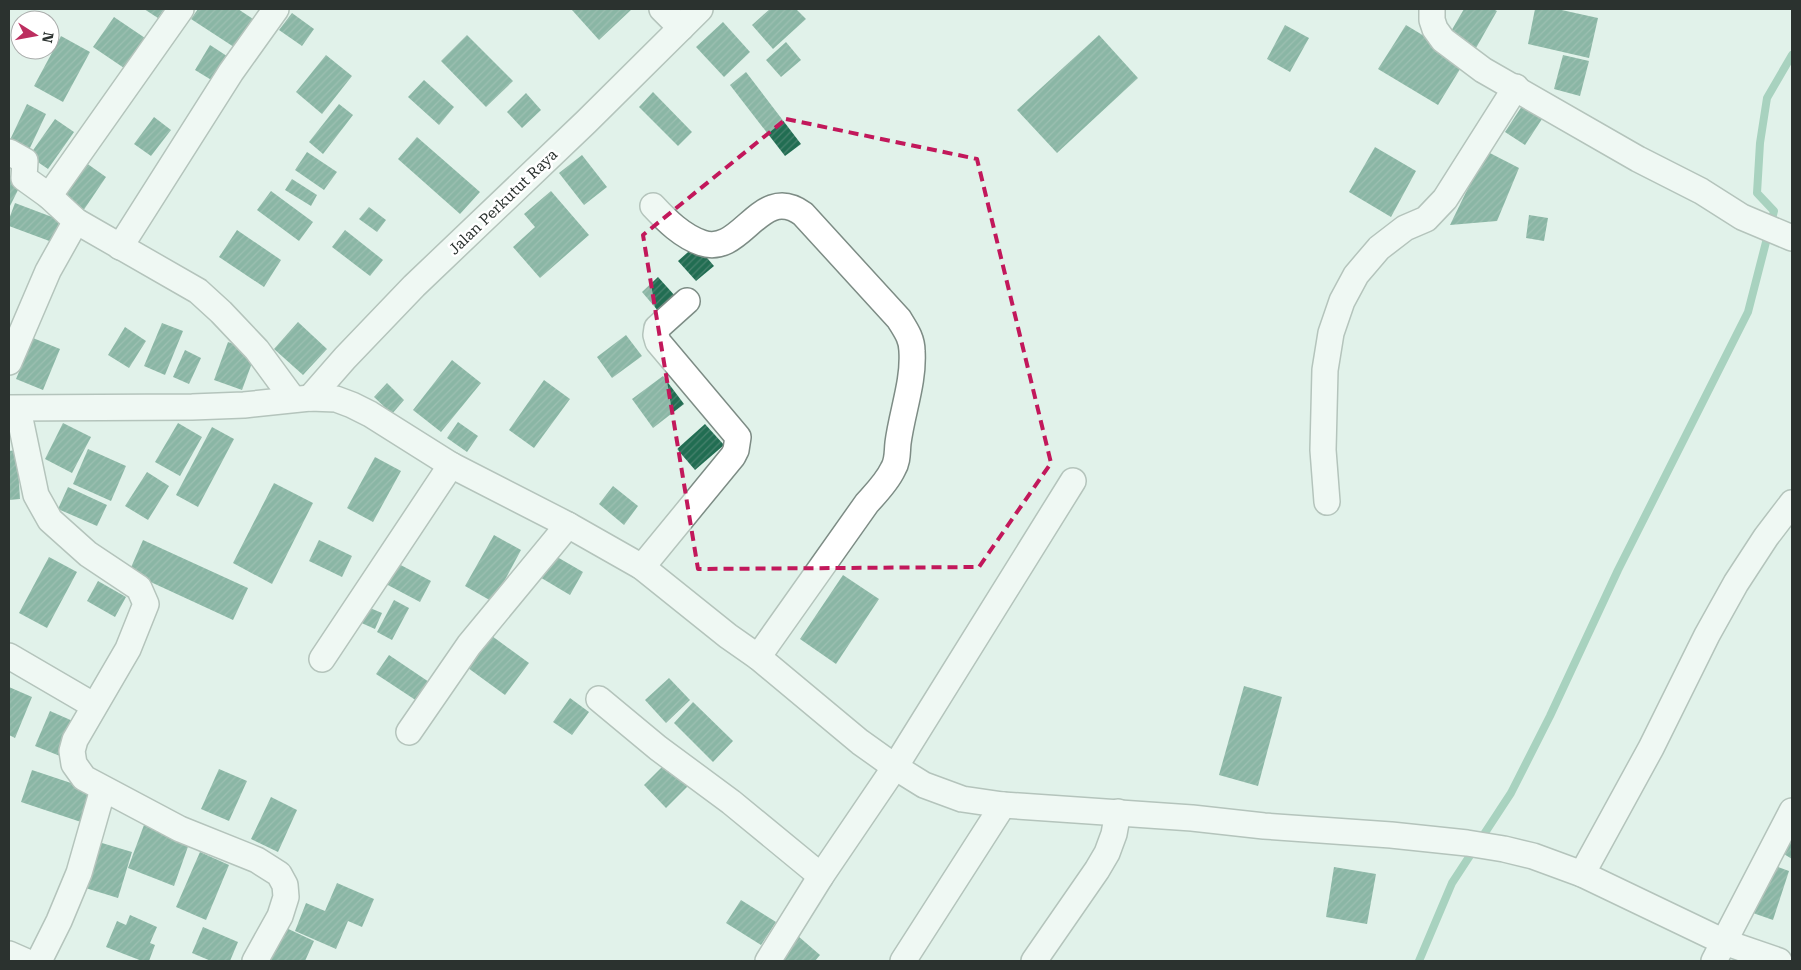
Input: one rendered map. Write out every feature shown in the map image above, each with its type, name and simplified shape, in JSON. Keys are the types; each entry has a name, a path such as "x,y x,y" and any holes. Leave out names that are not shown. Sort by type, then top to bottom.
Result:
{"street":[{"path":"49,196 181,9"},
{"path":"120,247 231,72 276,9"},
{"path":"662,9 681,28"},
{"name":"Jalan Perkutut Raya","path":"302,399 414,286 586,122 700,9"},
{"path":"1432,9 1432,20 1435,29 1443,40 1483,70 1516,87 1638,159 1701,191 1742,217 1787,231"},
{"path":"1328,502 1323,450 1325,370 1331,333 1342,301 1356,275 1379,248 1405,228 1426,219 1445,200 1516,87"},
{"path":"9,152 25,161 24,178 49,196 76,221 198,292 221,312 302,399"},
{"path":"653,206 686,235 704,244 722,243 744,229 753,218 769,208 784,206 796,209 803,214 899,319 910,337 912,351 908,394 898,442 897,458 893,469 758,657"},
{"path":"9,362 48,271 76,221"},
{"path":"642,567 733,456 738,444 738,437 658,342 657,328 686,301"},
{"path":"255,961 280,916 286,897 285,885 279,874 257,860 180,829 103,789 84,778 74,764 72,751 75,740 93,705 128,648 146,604 139,588 88,554 50,520 36,495 13,408 192,407 244,405 302,399 336,399 352,404 412,439 451,465 568,525 642,567 728,636 758,657 826,715 895,767 924,785 962,799 1003,805 1118,812 1467,843 1504,849 1533,856 1582,874 1719,952 1779,961"},
{"path":"322,659 451,465"},
{"path":"768,961 821,876 895,767 1073,482"},
{"path":"1582,874 1651,748 1707,636 1736,583 1766,536 1792,503"},
{"path":"409,732 469,645 568,525"},
{"path":"9,656 93,705"},
{"path":"599,699 658,748 731,802 821,876"},
{"path":"39,961 59,922 79,872 103,789"},
{"path":"904,961 1003,805"},
{"path":"1719,952 1792,811"},
{"path":"1034,961 1104,858 1114,834 1118,812"},
{"path":"9,954 25,961"}],"highlighted area":[{"path":"786,119 977,159 1051,463 979,567 698,569 643,235"}],"building":[{"path":"144,9 164,9 158,18"},
{"path":"198,9 238,9 256,21 237,49 191,19"},
{"path":"573,9 632,9 599,40"},
{"path":"770,9 796,9 806,19 773,49 752,25"},
{"path":"1464,9 1493,9 1497,11 1476,48 1450,33"},
{"path":"1535,9 1557,9 1598,18 1589,58 1528,44"},
{"path":"292,13 314,29 302,46 279,30"},
{"path":"114,17 145,38 124,68 93,47"},
{"path":"723,22 750,52 724,77 696,47"},
{"path":"1285,25 1309,38 1290,72 1267,59"},
{"path":"1406,25 1465,61 1438,105 1378,69"},
{"path":"467,35 513,81 486,107 441,61"},
{"path":"1099,35 1138,78 1057,153 1017,110"},
{"path":"61,36 90,52 63,102 34,86 48,60 60,60"},
{"path":"786,42 801,60 781,77 766,60"},
{"path":"210,45 233,60 218,84 195,70"},
{"path":"326,55 352,76 322,114 296,92"},
{"path":"1563,55 1589,61 1580,96 1554,89"},
{"path":"746,72 801,144 785,156 730,85"},
{"path":"424,80 454,107 439,125 408,97"},
{"path":"653,92 692,132 678,146 639,107"},
{"path":"526,93 541,110 522,128 507,112"},
{"path":"27,104 46,114 28,152 9,142"},
{"path":"339,104 353,115 323,154 309,142"},
{"path":"1522,106 1542,119 1525,145 1505,132"},
{"path":"154,117 171,130 151,156 134,144"},
{"path":"55,119 74,132 48,169 29,156"},
{"path":"417,137 480,192 460,214 398,159"},
{"path":"1375,147 1416,171 1391,217 1349,192"},
{"path":"1486,151 1519,168 1497,221 1450,225"},
{"path":"307,152 337,172 324,190 295,170"},
{"path":"582,155 607,187 584,205 559,173"},
{"path":"82,160 106,177 83,211 59,194"},
{"path":"9,175 22,182 9,208"},
{"path":"292,179 317,195 311,206 285,190"},
{"path":"271,191 313,222 299,241 257,210"},
{"path":"551,191 589,235 540,278 513,247 535,227 524,214"},
{"path":"15,203 60,220 52,242 9,226 9,219"},
{"path":"369,207 386,220 377,232 359,219"},
{"path":"1529,215 1548,218 1544,241 1526,238"},
{"path":"237,230 281,260 264,287 219,257"},
{"path":"345,230 383,260 370,276 332,247"},
{"path":"696,245 714,266 696,281 678,261"},
{"path":"658,277 676,297 659,312 642,292"},
{"path":"298,322 327,349 303,375 274,349"},
{"path":"162,323 183,331 165,375 144,366"},
{"path":"125,327 146,341 129,368 108,355"},
{"path":"626,335 642,356 612,378 597,357"},
{"path":"33,338 60,349 43,390 16,379"},
{"path":"228,342 256,352 242,390 214,380"},
{"path":"185,350 201,358 189,384 173,377"},
{"path":"452,360 481,383 441,432 413,410"},
{"path":"663,376 684,404 653,428 632,399"},
{"path":"544,380 570,399 534,448 509,430"},
{"path":"387,383 404,400 392,414 374,397"},
{"path":"458,422 478,436 467,452 447,438"},
{"path":"63,423 91,437 72,473 45,459"},
{"path":"178,423 202,437 180,476 155,462"},
{"path":"705,424 724,445 695,470 677,449"},
{"path":"212,427 234,439 198,507 176,495"},
{"path":"88,449 126,466 111,501 73,484"},
{"path":"17,450 20,499 9,500 9,451"},
{"path":"375,457 401,471 373,522 347,508"},
{"path":"147,472 169,486 148,520 125,506"},
{"path":"274,483 313,503 272,584 233,563"},
{"path":"613,486 638,506 624,525 599,504"},
{"path":"68,487 107,505 97,526 58,509"},
{"path":"494,535 521,550 493,602 465,586"},
{"path":"143,540 248,588 233,620 129,572"},
{"path":"319,540 352,556 342,577 309,561"},
{"path":"552,554 583,572 570,595 538,576"},
{"path":"49,557 77,572 47,628 19,613"},
{"path":"395,562 431,581 420,602 384,583"},
{"path":"843,575 879,599 836,664 800,639"},
{"path":"98,581 126,597 115,617 87,601"},
{"path":"394,600 409,608 392,640 377,632"},
{"path":"363,605 382,613 375,629 357,621"},
{"path":"492,636 529,663 505,695 468,668"},
{"path":"389,655 432,684 420,703 376,674"},
{"path":"669,678 690,700 666,723 645,700"},
{"path":"1244,686 1282,697 1258,786 1219,775"},
{"path":"9,687 32,697 15,738 9,735"},
{"path":"570,698 589,712 572,735 553,722"},
{"path":"693,702 733,741 713,762 674,723"},
{"path":"50,711 75,722 60,756 35,746"},
{"path":"666,763 688,786 666,808 644,785"},
{"path":"219,769 247,781 229,821 201,809"},
{"path":"32,770 95,791 84,823 21,802"},
{"path":"271,797 297,810 278,852 251,839"},
{"path":"144,825 190,841 174,886 128,868"},
{"path":"1792,827 1792,859 1779,851"},
{"path":"92,840 132,852 118,898 79,886"},
{"path":"200,852 229,865 206,920 176,907"},
{"path":"1770,864 1789,871 1773,920 1753,913"},
{"path":"1334,867 1376,874 1367,924 1326,917"},
{"path":"337,883 374,899 362,927 348,921 336,949 295,931 306,903 325,911"},
{"path":"741,900 776,922 761,945 726,923"},
{"path":"130,915 157,927 150,943 155,945 149,961 142,961 106,947 117,921 126,925"},
{"path":"282,926 314,941 305,961 266,961"},
{"path":"203,927 238,942 230,961 211,961 192,953"},
{"path":"798,936 820,955 815,961 780,961"}],"waterway":[{"path":"1419,961 1452,883 1511,793 1550,716 1618,570 1748,312 1774,211 1757,193 1760,143 1767,98 1792,55"}]}
